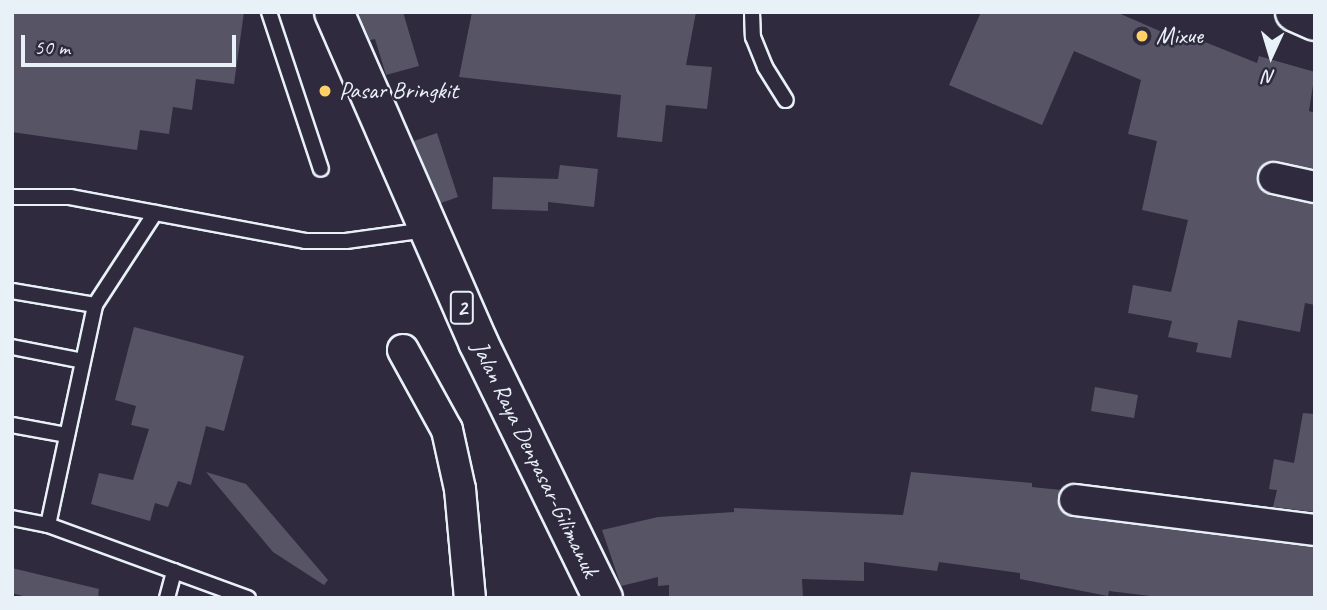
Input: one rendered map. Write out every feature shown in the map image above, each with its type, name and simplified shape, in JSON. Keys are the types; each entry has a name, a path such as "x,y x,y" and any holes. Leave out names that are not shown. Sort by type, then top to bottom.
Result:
{"highway":[{"name":"Jalan Raya Denpasar-Gilimanuk","path":"334,12 427,230 603,598"},
{"path":"1296,12 1315,21"}],"street":[{"path":"1274,178 1315,187"},
{"path":"403,350 447,430 460,489 470,598"},
{"path":"1075,500 1315,530"}],"lane":[{"path":"269,12 321,169"},
{"path":"752,12 753,37 765,67 786,100"},
{"path":"12,197 70,197 305,241 346,241 427,230"},
{"path":"48,525 95,305 155,213"},
{"path":"12,291 95,305"},
{"path":"12,347 83,361"},
{"path":"12,425 67,435"},
{"path":"12,518 48,525 174,571 226,594 248,598"},
{"path":"167,598 174,571"}],"building":[{"path":"12,12 244,12 234,84 196,79 192,110 173,107 169,134 140,130 137,150 12,132"},
{"path":"358,12 403,12 419,66 386,75 375,39 370,40"},
{"path":"472,12 696,12 686,65 712,67 707,109 666,105 662,142 617,137 621,95 459,77"},
{"path":"981,12 1116,12 1192,45 1195,38 1257,63 1259,56 1315,72 1309,111 1315,113 1315,169 1269,161 1257,175 1258,184 1270,195 1315,204 1315,305 1305,303 1300,332 1238,320 1231,358 1196,352 1198,343 1168,337 1172,321 1128,313 1133,285 1171,292 1188,220 1142,210 1157,141 1128,134 1141,80 1074,51 1042,125 949,85"},
{"path":"437,133 458,197 441,203 414,141"},
{"path":"560,165 598,169 594,207 548,202 548,211 492,209 493,177 558,179"},
{"path":"134,327 244,356 224,431 206,426 191,485 178,481 168,507 155,503 150,521 91,504 99,473 133,480 149,429 131,425 136,406 115,400"},
{"path":"1095,387 1138,395 1134,418 1091,411"},
{"path":"1303,413 1315,414 1315,512 1273,507 1277,490 1269,489 1274,459 1294,463"},
{"path":"206,472 246,484 328,580 324,585 273,552"},
{"path":"911,472 1032,483 1032,487 1061,490 1059,507 1073,517 1315,547 1315,598 1167,598 1109,591 1108,596 1020,579 1020,573 939,562 937,571 864,562 864,581 802,579 803,598 669,598 669,585 658,586 658,577 621,586 602,530 658,517 734,512 734,508 903,515"},
{"path":"12,568 99,589 98,598 30,598 12,593"}],"place":[{"name":"Mixue","path":"1142,36"},
{"name":"Pasar Bringkit","path":"325,91"}]}
